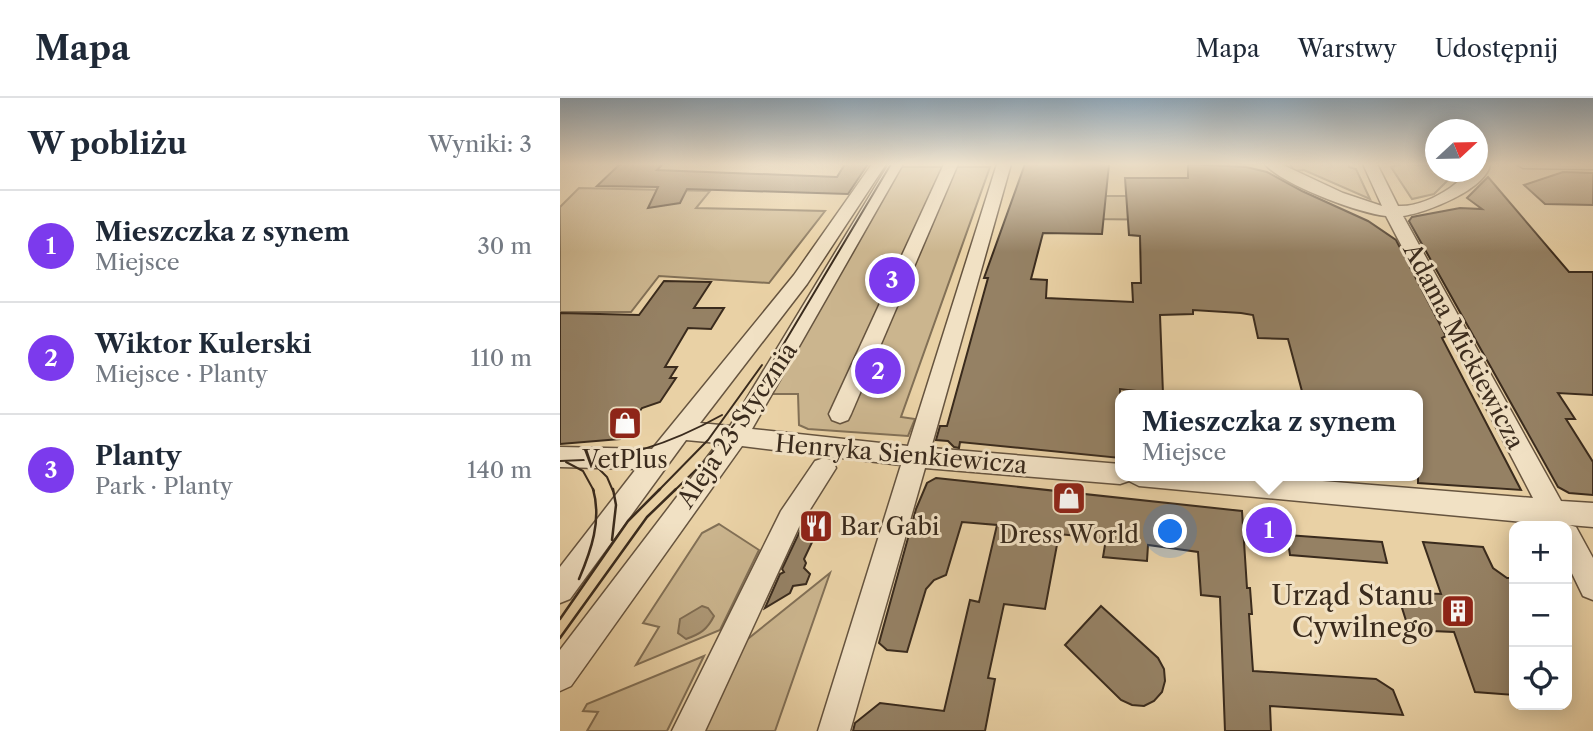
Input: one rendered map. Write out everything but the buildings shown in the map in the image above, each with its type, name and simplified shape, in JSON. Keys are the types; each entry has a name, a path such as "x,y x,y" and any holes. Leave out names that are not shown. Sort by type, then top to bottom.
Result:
{"street":[{"name":"Aleja 23 Stycznia","path":"560,589 657,459 683,430 823,248 859,194"},
{"name":"Aleja 23 Stycznia","path":"560,675 735,438 879,194"},
{"path":"840,414 938,194"},
{"path":"834,731 995,194"},
{"path":"1332,194 1373,212 1393,213 1410,212 1453,194"},
{"name":"Adama Mickiewicza","path":"1384,194 1558,519"},
{"name":"Henryka Sienkiewicza","path":"683,430 915,457 1115,474"},
{"path":"560,457 657,459"},
{"path":"688,731 790,519 824,468"},
{"path":"1188,481 1558,519 1593,515"},
{"path":"1572,546 1593,586"}],"shaded area":[{"path":"573,194 708,194 696,208 825,211 769,283 659,276 631,312 560,312 560,207"},
{"path":"884,194 981,194 901,417 915,419 908,436 808,429 799,425 798,394 771,394"},
{"path":"1408,194 1434,194 1412,199"},
{"path":"1088,196 1177,196 1181,220 1089,219"},
{"path":"719,524 759,550 720,630 636,665 659,627 643,623 702,533"},
{"path":"830,573 775,731 702,731 739,646"},
{"path":"702,606 708,608 714,616 703,631 686,639 678,633 680,619"},
{"path":"704,656 667,731 587,731 598,712 583,711 587,704"}],"tram line":[{"path":"674,491 705,461 740,417 873,194"},
{"path":"658,491 708,440 762,365"},
{"path":"589,459 644,449 722,415"},
{"path":"560,461 589,459"},
{"path":"589,459 607,477 613,491"},
{"path":"566,462 583,471 593,489"},
{"path":"579,579 596,524 593,489"},
{"path":"612,540 616,505 613,489"},
{"path":"560,638 647,517 676,489"},
{"path":"560,619 628,521 658,491"}],"place":[{"name":"Planty","path":"892,280"},
{"name":"Wiktor Kulerski","path":"878,371"},
{"name":"VetPlus","path":"625,423"},
{"name":"Dress World","path":"1069,498"},
{"name":"Bar Gabi","path":"816,526"},
{"name":"Mieszczka z synem","path":"1269,530"},
{"name":"Urząd Stanu Cywilnego","path":"1458,611"}]}
